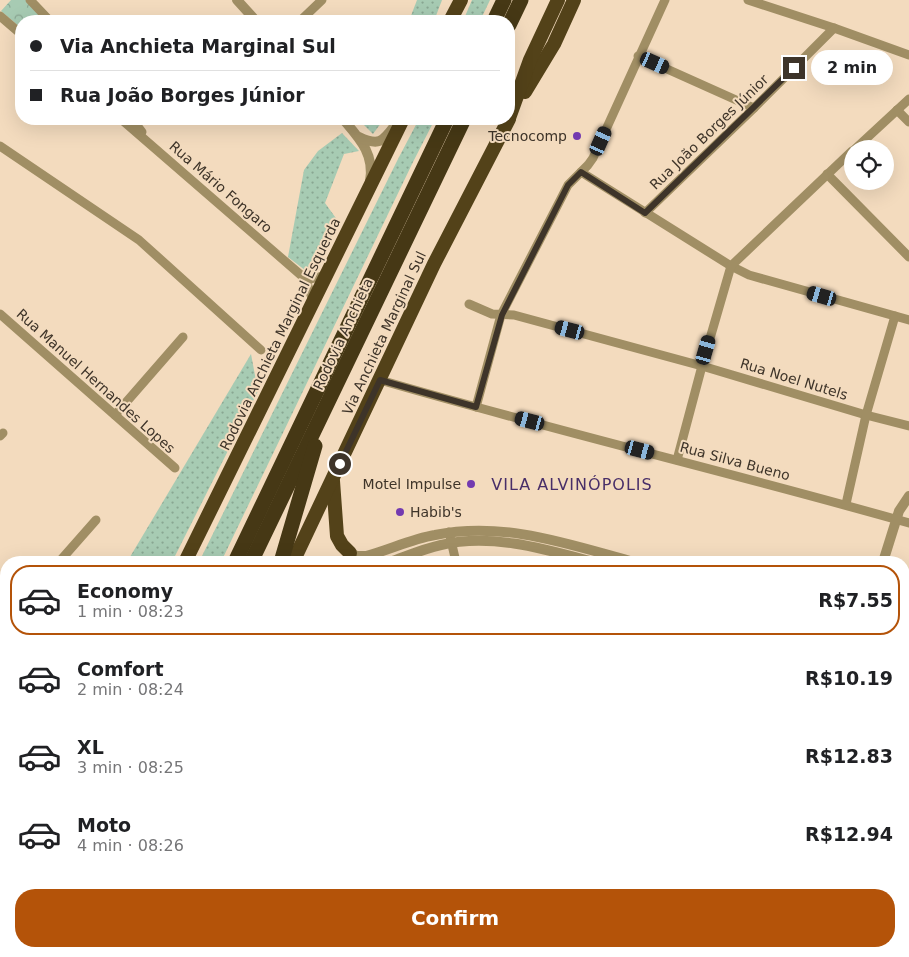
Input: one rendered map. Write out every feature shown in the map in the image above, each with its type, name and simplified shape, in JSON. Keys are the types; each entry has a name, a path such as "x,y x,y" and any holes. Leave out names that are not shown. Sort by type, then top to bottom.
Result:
{"highway":[{"path":"453,15 460,0"},
{"path":"514,15 521,0"},
{"name":"Via Anchieta Marginal Sul","path":"515,101 530,60 558,0"},
{"path":"515,107 554,44 574,0"},
{"name":"Rodovia Anchieta Marginal Esquerda","path":"188,556 398,125"},
{"name":"Rodovia Anchieta","path":"237,556 444,125"},
{"name":"Rodovia Anchieta","path":"254,556 461,125"},
{"name":"Via Anchieta Marginal Sul","path":"296,556 434,264 505,125"},
{"path":"283,556 326,408"},
{"path":"333,478 337,536 350,556"}],"street":[{"path":"30,0 44,15"},
{"path":"237,0 251,15"},
{"path":"306,15 322,0"},
{"path":"476,407 502,315 568,185 593,158 665,0"},
{"path":"748,0 909,55"},
{"path":"0,16 15,29"},
{"name":"Rua João Borges Júnior","path":"645,213 834,28"},
{"path":"638,56 754,108"},
{"path":"865,140 909,99"},
{"path":"897,110 909,122"},
{"name":"Rua Mário Fongaro","path":"128,125 302,276"},
{"path":"137,125 153,146"},
{"path":"348,125 359,137 370,159 372,166 367,192"},
{"path":"359,137 372,143 378,143 396,125"},
{"path":"0,146 139,240 261,350"},
{"path":"676,460 731,266 844,159"},
{"path":"581,172 731,266 749,275 909,320"},
{"path":"827,174 909,257"},
{"path":"302,276 311,278 326,275"},
{"path":"302,276 308,286 313,302"},
{"name":"Rua Noel Nutels","path":"469,304 492,314 514,315 702,366 909,426"},
{"name":"Rua Manuel Hernandes Lopes","path":"0,314 174,468"},
{"path":"846,504 866,415 895,316"},
{"path":"115,415 183,337"},
{"name":"Rua Silva Bueno","path":"380,380 846,504 909,523"},
{"path":"886,556 896,519 901,507 909,496"},
{"path":"64,556 96,520"},
{"path":"363,556 418,539 449,532 481,530 518,533 610,556"},
{"path":"449,532 455,556"},
{"path":"406,556 452,543 494,542 513,544 566,556"},
{"path":"378,556 385,550"}],"green space":[{"path":"11,0 26,0 40,15 15,15 15,23 1,11"},
{"path":"417,0 442,0 436,15 411,15"},
{"path":"472,0 490,0 483,15 466,15"},
{"path":"364,125 380,125 373,134"},
{"path":"416,125 432,125 224,556 202,556"},
{"path":"342,133 359,151 344,154 325,203 338,221 317,273 310,274 288,257 304,170 318,151"},
{"path":"251,354 258,391 175,556 131,556"}],"place":[{"name":"Tecnocomp","path":"577,136"},
{"name":"Motel Impulse","path":"471,484"},
{"name":"Habib's","path":"400,512"}],"district":[{"name":"VILA ALVINÓPOLIS","path":"572,484"}],"route":[{"path":"340,464 380,380 476,407 498,323 568,185 574,178 581,172 645,213 794,68"}]}
